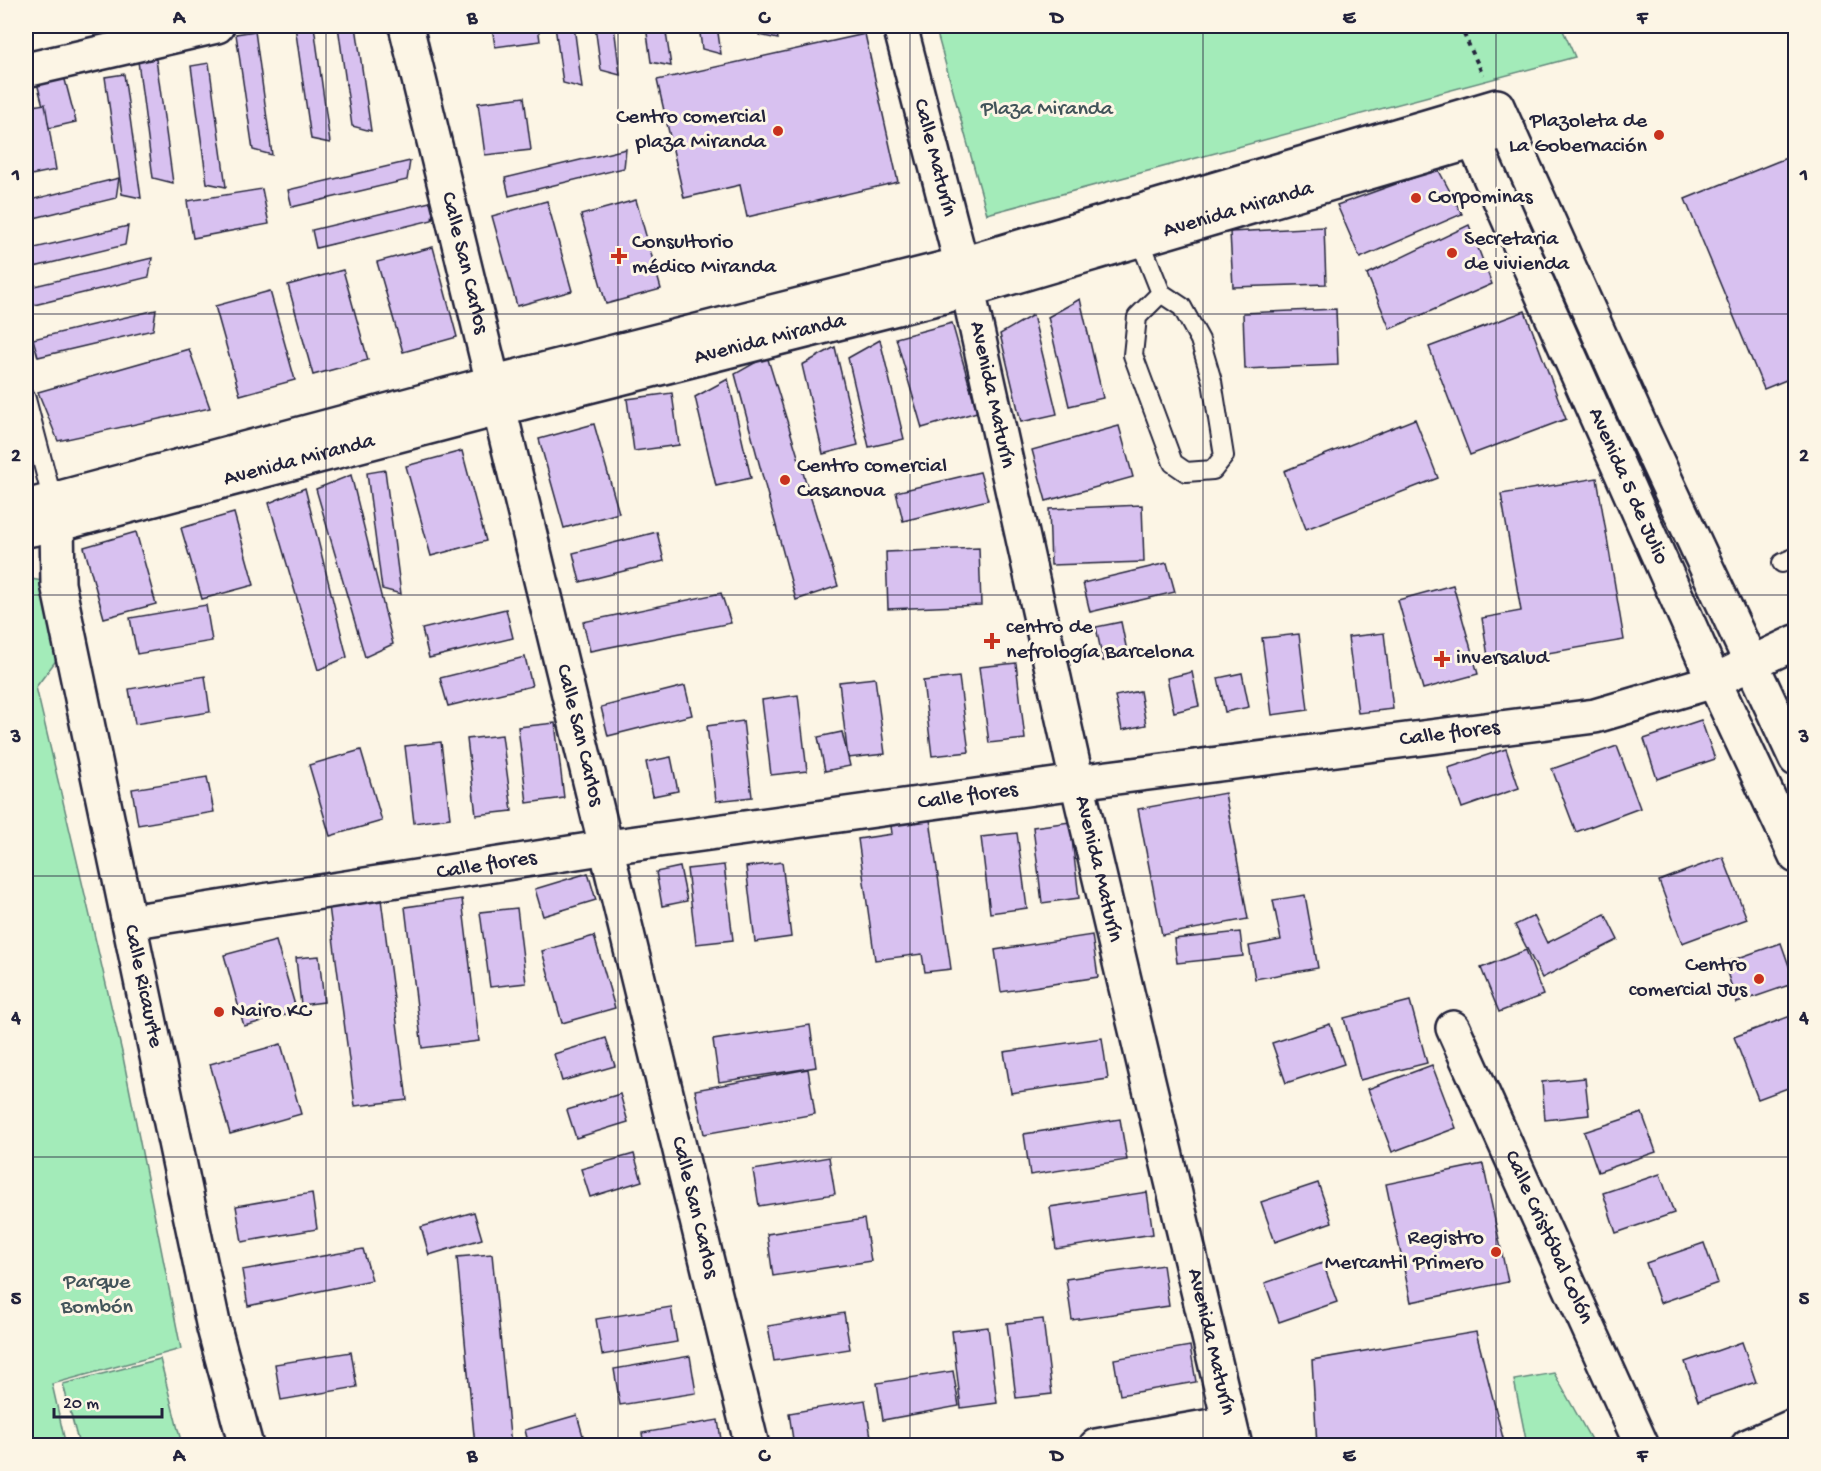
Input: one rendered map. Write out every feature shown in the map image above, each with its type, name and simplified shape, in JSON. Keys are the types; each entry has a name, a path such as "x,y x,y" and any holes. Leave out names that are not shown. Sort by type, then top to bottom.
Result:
{"street":[{"path":"26,70 217,26"},
{"name":"Calle San Carlos","path":"406,26 498,395 752,1446"},
{"name":"Calle Maturín","path":"900,26 965,277"},
{"name":"Avenida Miranda","path":"40,515 498,395 965,277 1503,118"},
{"name":"Avenida 5 de Julio","path":"1503,118 1749,664 1796,759"},
{"name":"Avenida Miranda","path":"965,277 1140,240 1468,129"},
{"name":"Avenida 5 de Julio","path":"1468,129 1714,681 1796,856"},
{"name":"Avenida Maturín","path":"965,277 1077,782 1232,1434"},
{"name":"Calle Ricaurte","path":"40,515 58,584 214,1328 246,1446"},
{"name":"Calle flores","path":"129,922 608,847 1077,782 1595,716 1714,681 1796,642"},
{"name":"Calle Cristóbal Colón","path":"1453,1028 1642,1446"},
{"path":"1748,1446 1796,1425"},
{"path":"1096,1446 1232,1434"}],"lane":[{"path":"1140,240 1161,294 1182,308 1200,340 1212,381 1224,456 1213,470 1186,472 1173,463 1133,355 1137,316 1161,294"},
{"name":"Calle Ricaurte","path":"26,399 40,515"}],"path":[{"path":"1460,26 1503,118"}],"green space":[{"name":"Plaza Miranda","path":"935,26 1561,26 1575,57 987,214"},
{"name":"Parque Bombón","path":"26,578 58,584 70,642 36,687 122,1052 181,1349 52,1384 66,1446 26,1445"},
{"path":"160,1359 182,1445 79,1445 63,1384"},
{"path":"1554,1373 1594,1445 1527,1445 1514,1380"}],"building":[{"path":"295,26 314,26 330,143 311,139"},
{"path":"338,26 356,26 371,131 352,126"},
{"path":"492,26 538,26 540,41 495,47"},
{"path":"555,26 574,26 582,88 563,83"},
{"path":"595,26 614,26 620,75 601,70"},
{"path":"646,26 665,26 671,66 651,62"},
{"path":"699,26 717,26 721,54 702,49"},
{"path":"758,26 776,26 778,39 759,35"},
{"path":"255,31 272,155 253,150 236,34"},
{"name":"Centro comercial plaza Miranda","path":"865,34 898,182 747,217 740,185 684,198 657,80"},
{"path":"156,59 173,183 153,178 138,61"},
{"path":"209,63 226,187 207,183 191,66"},
{"path":"124,74 141,198 122,194 105,77"},
{"path":"64,76 76,122 49,128 37,83"},
{"path":"524,97 531,150 485,155 478,103"},
{"path":"45,104 56,170 26,176 26,107"},
{"path":"626,149 624,168 509,196 505,178"},
{"path":"1796,154 1796,376 1764,389 1685,199"},
{"path":"410,161 407,180 292,207 288,190"},
{"path":"1438,169 1462,214 1360,258 1337,205"},
{"path":"119,178 116,198 26,220 26,201"},
{"path":"262,189 269,224 193,238 187,201"},
{"path":"636,200 661,289 606,304 581,215"},
{"path":"434,201 432,220 316,248 312,230"},
{"path":"547,201 572,291 517,306 492,216"},
{"path":"1469,225 1492,284 1390,329 1367,274"},
{"path":"128,226 125,245 26,269 26,250"},
{"path":"1324,227 1326,284 1233,287 1230,232"},
{"path":"433,247 457,337 403,352 377,262"},
{"path":"152,258 149,277 34,305 30,287"},
{"path":"343,270 368,360 313,375 288,285"},
{"path":"270,291 295,380 240,395 215,306"},
{"path":"1080,299 1103,398 1069,406 1048,317"},
{"path":"1336,309 1338,365 1245,369 1243,313"},
{"path":"156,310 153,330 38,357 33,339"},
{"path":"1525,311 1566,419 1470,455 1429,347"},
{"path":"1033,315 1057,414 1021,422 1000,334"},
{"path":"952,323 977,412 922,428 896,338"},
{"path":"880,340 904,439 869,447 848,358"},
{"path":"835,347 858,445 823,454 802,365"},
{"path":"189,349 210,408 58,441 38,392"},
{"name":"Centro comercial Casanova","path":"767,356 838,586 796,600 735,374"},
{"path":"728,379 751,478 716,486 695,397"},
{"path":"672,393 679,445 634,451 627,399"},
{"path":"1415,419 1438,478 1306,529 1284,471"},
{"path":"594,424 619,513 564,528 539,439"},
{"path":"1119,426 1133,477 1046,501 1032,450"},
{"path":"462,451 486,541 431,556 406,466"},
{"path":"385,470 401,594 382,589 367,473"},
{"path":"980,472 988,500 903,521 896,492"},
{"path":"351,475 393,644 365,657 316,489"},
{"path":"1597,478 1624,640 1489,663 1482,618 1521,611 1501,494"},
{"path":"305,488 347,657 318,670 269,503"},
{"path":"1142,505 1144,562 1051,565 1049,509"},
{"path":"234,513 254,585 202,599 181,528"},
{"path":"136,532 156,604 104,618 84,547"},
{"path":"657,532 664,561 580,582 573,553"},
{"path":"979,548 981,605 888,609 886,552"},
{"path":"1167,563 1175,592 1090,612 1083,583"},
{"path":"1453,585 1478,674 1423,689 1398,600"},
{"path":"721,593 731,623 590,651 583,622"},
{"path":"206,605 212,641 137,654 130,618"},
{"path":"506,609 513,638 429,658 422,629"},
{"path":"1121,622 1128,656 1103,661 1096,627"},
{"path":"1384,633 1393,709 1358,713 1348,637"},
{"path":"1299,634 1308,710 1272,715 1262,638"},
{"path":"525,657 532,686 448,706 440,678"},
{"path":"1016,663 1025,739 989,743 979,667"},
{"path":"1192,672 1199,706 1174,712 1167,678"},
{"path":"1242,673 1249,707 1225,712 1218,678"},
{"path":"205,676 210,712 135,724 129,689"},
{"path":"959,677 969,752 932,756 923,681"},
{"path":"875,678 885,754 848,758 839,682"},
{"path":"685,686 692,715 608,736 601,707"},
{"path":"1140,691 1146,725 1122,730 1115,696"},
{"path":"798,695 807,771 771,775 762,700"},
{"path":"1701,720 1715,759 1657,779 1644,739"},
{"path":"743,721 752,797 716,801 707,726"},
{"path":"555,723 564,798 527,803 518,727"},
{"path":"842,732 850,766 825,771 818,737"},
{"path":"502,735 512,811 476,815 467,739"},
{"path":"441,742 450,818 414,823 405,746"},
{"path":"1617,746 1640,808 1576,832 1552,769"},
{"path":"1506,749 1519,788 1462,808 1448,768"},
{"path":"361,750 382,821 330,836 309,765"},
{"path":"671,757 678,791 653,796 646,762"},
{"path":"207,777 214,812 138,825 132,789"},
{"path":"1225,793 1248,919 1162,935 1138,809"},
{"path":"929,812 951,969 925,972 922,954 875,960 858,839 892,834 890,818"},
{"path":"1070,822 1079,898 1042,903 1033,827"},
{"path":"1017,833 1027,908 990,913 981,837"},
{"path":"1723,857 1747,919 1682,943 1659,881"},
{"path":"782,862 791,937 755,942 746,867"},
{"path":"724,865 733,940 696,944 687,869"},
{"path":"680,867 687,901 662,906 656,872"},
{"path":"588,873 596,900 543,916 535,889"},
{"path":"1305,895 1318,968 1255,979 1249,946 1281,940 1273,900"},
{"path":"381,899 407,1100 355,1106 329,906"},
{"path":"462,899 479,1041 422,1048 405,907"},
{"path":"517,908 526,983 490,987 480,912"},
{"path":"1605,914 1618,940 1542,978 1515,925 1534,916 1547,943"},
{"path":"1240,932 1243,956 1177,963 1174,939"},
{"path":"1092,935 1098,977 1001,992 995,950"},
{"path":"594,936 615,1008 562,1023 542,951"},
{"path":"276,941 297,1012 244,1026 224,955"},
{"path":"1781,943 1795,983 1737,1003 1724,963"},
{"path":"1526,950 1543,995 1499,1012 1481,968"},
{"path":"319,956 324,1002 301,1005 296,958"},
{"path":"1410,1001 1427,1063 1360,1080 1344,1018"},
{"path":"1796,1014 1796,1085 1758,1099 1734,1037"},
{"path":"1330,1024 1344,1064 1286,1083 1272,1043"},
{"path":"810,1025 816,1067 719,1082 713,1040"},
{"path":"606,1038 615,1066 562,1081 554,1054"},
{"path":"1102,1038 1108,1079 1011,1093 1004,1052"},
{"path":"281,1044 301,1114 230,1134 210,1064"},
{"path":"1432,1065 1456,1128 1392,1152 1368,1089"},
{"path":"808,1069 815,1114 704,1134 695,1090"},
{"path":"1585,1078 1589,1115 1545,1120 1542,1082"},
{"path":"620,1094 628,1122 576,1138 567,1110"},
{"path":"1642,1113 1656,1152 1598,1172 1584,1132"},
{"path":"1120,1119 1127,1160 1030,1175 1024,1134"},
{"path":"634,1154 642,1181 590,1197 581,1169"},
{"path":"829,1157 835,1194 759,1206 753,1170"},
{"path":"1483,1164 1508,1282 1411,1302 1386,1184"},
{"path":"1660,1174 1674,1213 1616,1233 1603,1193"},
{"path":"1318,1183 1332,1222 1275,1242 1261,1202"},
{"path":"1147,1192 1153,1234 1056,1249 1050,1207"},
{"path":"312,1193 317,1229 242,1242 236,1206"},
{"path":"474,1212 482,1239 429,1255 421,1227"},
{"path":"864,1219 871,1261 773,1276 767,1234"},
{"path":"1704,1243 1718,1283 1660,1303 1646,1263"},
{"path":"363,1249 372,1280 248,1306 242,1270"},
{"path":"492,1254 511,1446 475,1446 457,1257"},
{"path":"1323,1263 1337,1302 1279,1322 1265,1283"},
{"path":"1163,1265 1169,1306 1072,1320 1066,1279"},
{"path":"671,1307 677,1342 602,1355 596,1319"},
{"path":"844,1313 850,1349 774,1361 768,1326"},
{"path":"1043,1319 1052,1394 1016,1398 1007,1323"},
{"path":"988,1327 997,1403 961,1408 952,1331"},
{"path":"1476,1332 1505,1446 1317,1446 1312,1360"},
{"path":"1742,1342 1756,1382 1698,1401 1685,1362"},
{"path":"1190,1346 1196,1382 1120,1395 1114,1359"},
{"path":"351,1352 357,1387 281,1400 275,1364"},
{"path":"690,1356 696,1393 620,1405 614,1369"},
{"path":"953,1371 959,1406 883,1420 877,1383"},
{"path":"865,1400 871,1437 817,1446 794,1446 789,1413"},
{"path":"577,1415 586,1446 529,1446 525,1430"},
{"path":"718,1420 722,1446 644,1446 642,1433"}],"place":[{"name":"Centro comercial plaza Miranda","path":"778,131"},
{"name":"Plazoleta de La Gobernación","path":"1659,135"},
{"name":"Corpominas","path":"1416,198"},
{"name":"Secretaria de vivienda","path":"1452,253"},
{"name":"Consultorio médico Miranda","path":"619,256"},
{"name":"Centro comercial Casanova","path":"785,480"},
{"name":"centro de nefrología Barcelona","path":"992,641"},
{"name":"inversalud","path":"1442,659"},
{"name":"Centro comercial Jus","path":"1759,979"},
{"name":"Nairo KC","path":"219,1012"},
{"name":"Registro Mercantil Primero","path":"1496,1252"}]}
